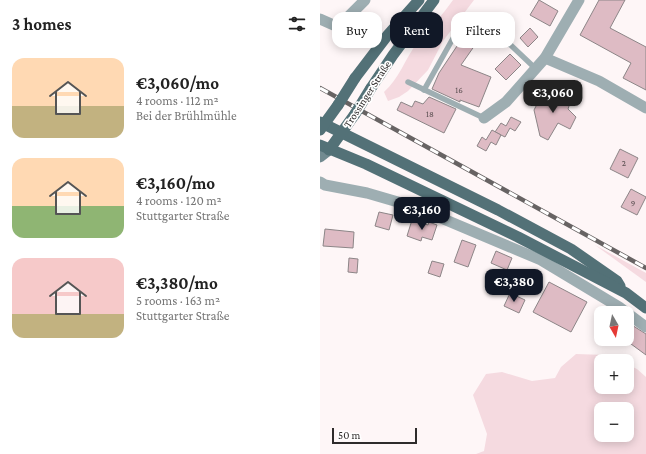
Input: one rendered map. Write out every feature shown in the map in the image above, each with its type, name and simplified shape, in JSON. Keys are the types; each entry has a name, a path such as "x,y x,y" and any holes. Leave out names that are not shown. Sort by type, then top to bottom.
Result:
{"main road":[{"name":"Trossinger Straße","path":"321,126 338,105 355,78 419,0"},
{"name":"Trossinger Straße","path":"325,147 342,134 393,55 434,0"},
{"path":"321,126 342,134 492,207 571,249 617,281 626,293"},
{"path":"320,157 325,147 366,164 518,237 626,293 646,308"}],"street":[{"path":"353,12 365,0"},
{"path":"484,118 506,102 545,58 579,0"},
{"path":"320,19 332,24"},
{"path":"545,58 599,81 646,108"},
{"path":"320,182 325,185 366,193 415,207 534,257 619,307 646,327"}],"lane":[{"path":"424,90 456,33 483,19 536,69"},
{"path":"408,82 484,118"}],"shaded area":[{"path":"453,0 474,0 465,12 451,12 451,30 443,41 443,13"},
{"path":"439,48 428,70 408,91 399,97 388,101 384,92 394,81 413,49"},
{"path":"595,245 646,273 646,282"},
{"path":"576,354 594,355 594,394 634,394 634,368 637,369 646,377 646,454 476,454 484,451 487,434 473,395 486,374 502,372 532,381 555,378 561,367"}],"building":[{"path":"539,0 558,11 550,26 530,15"},
{"path":"599,0 625,0 610,28 646,47 646,90 623,78 631,63 580,35"},
{"path":"530,28 538,37 528,47 520,38"},
{"path":"456,48 473,48 461,65 491,77 479,107 460,100 460,102 432,89 439,73"},
{"path":"510,54 521,65 506,80 495,69"},
{"path":"565,87 564,102 569,106 568,109 576,117 570,129 558,123 548,140 540,136 534,110 543,93 548,95 549,93 558,97"},
{"path":"429,97 456,109 444,133 397,110 401,102 412,107 415,101 423,104"},
{"path":"511,117 521,122 515,131 510,128 505,137 495,132 501,123 506,126"},
{"path":"492,130 501,135 496,145 491,142 486,151 477,146 482,137 486,140"},
{"path":"620,149 638,158 628,178 610,169"},
{"path":"631,189 646,197 637,215 621,207"},
{"path":"379,212 393,215 389,230 375,226"},
{"path":"412,220 428,225 429,222 437,225 432,240 422,237 421,241 407,236"},
{"path":"325,229 354,232 353,248 323,246"},
{"path":"462,240 476,245 468,267 454,262"},
{"path":"496,251 512,258 507,270 491,263"},
{"path":"349,258 358,259 357,273 348,272"},
{"path":"432,261 444,264 440,277 428,273"},
{"path":"549,282 587,302 571,332 533,312"},
{"path":"510,293 525,300 519,313 504,306"},
{"path":"634,326 646,334 646,355 634,346"}],"railway":[{"path":"320,88 646,268"}]}
